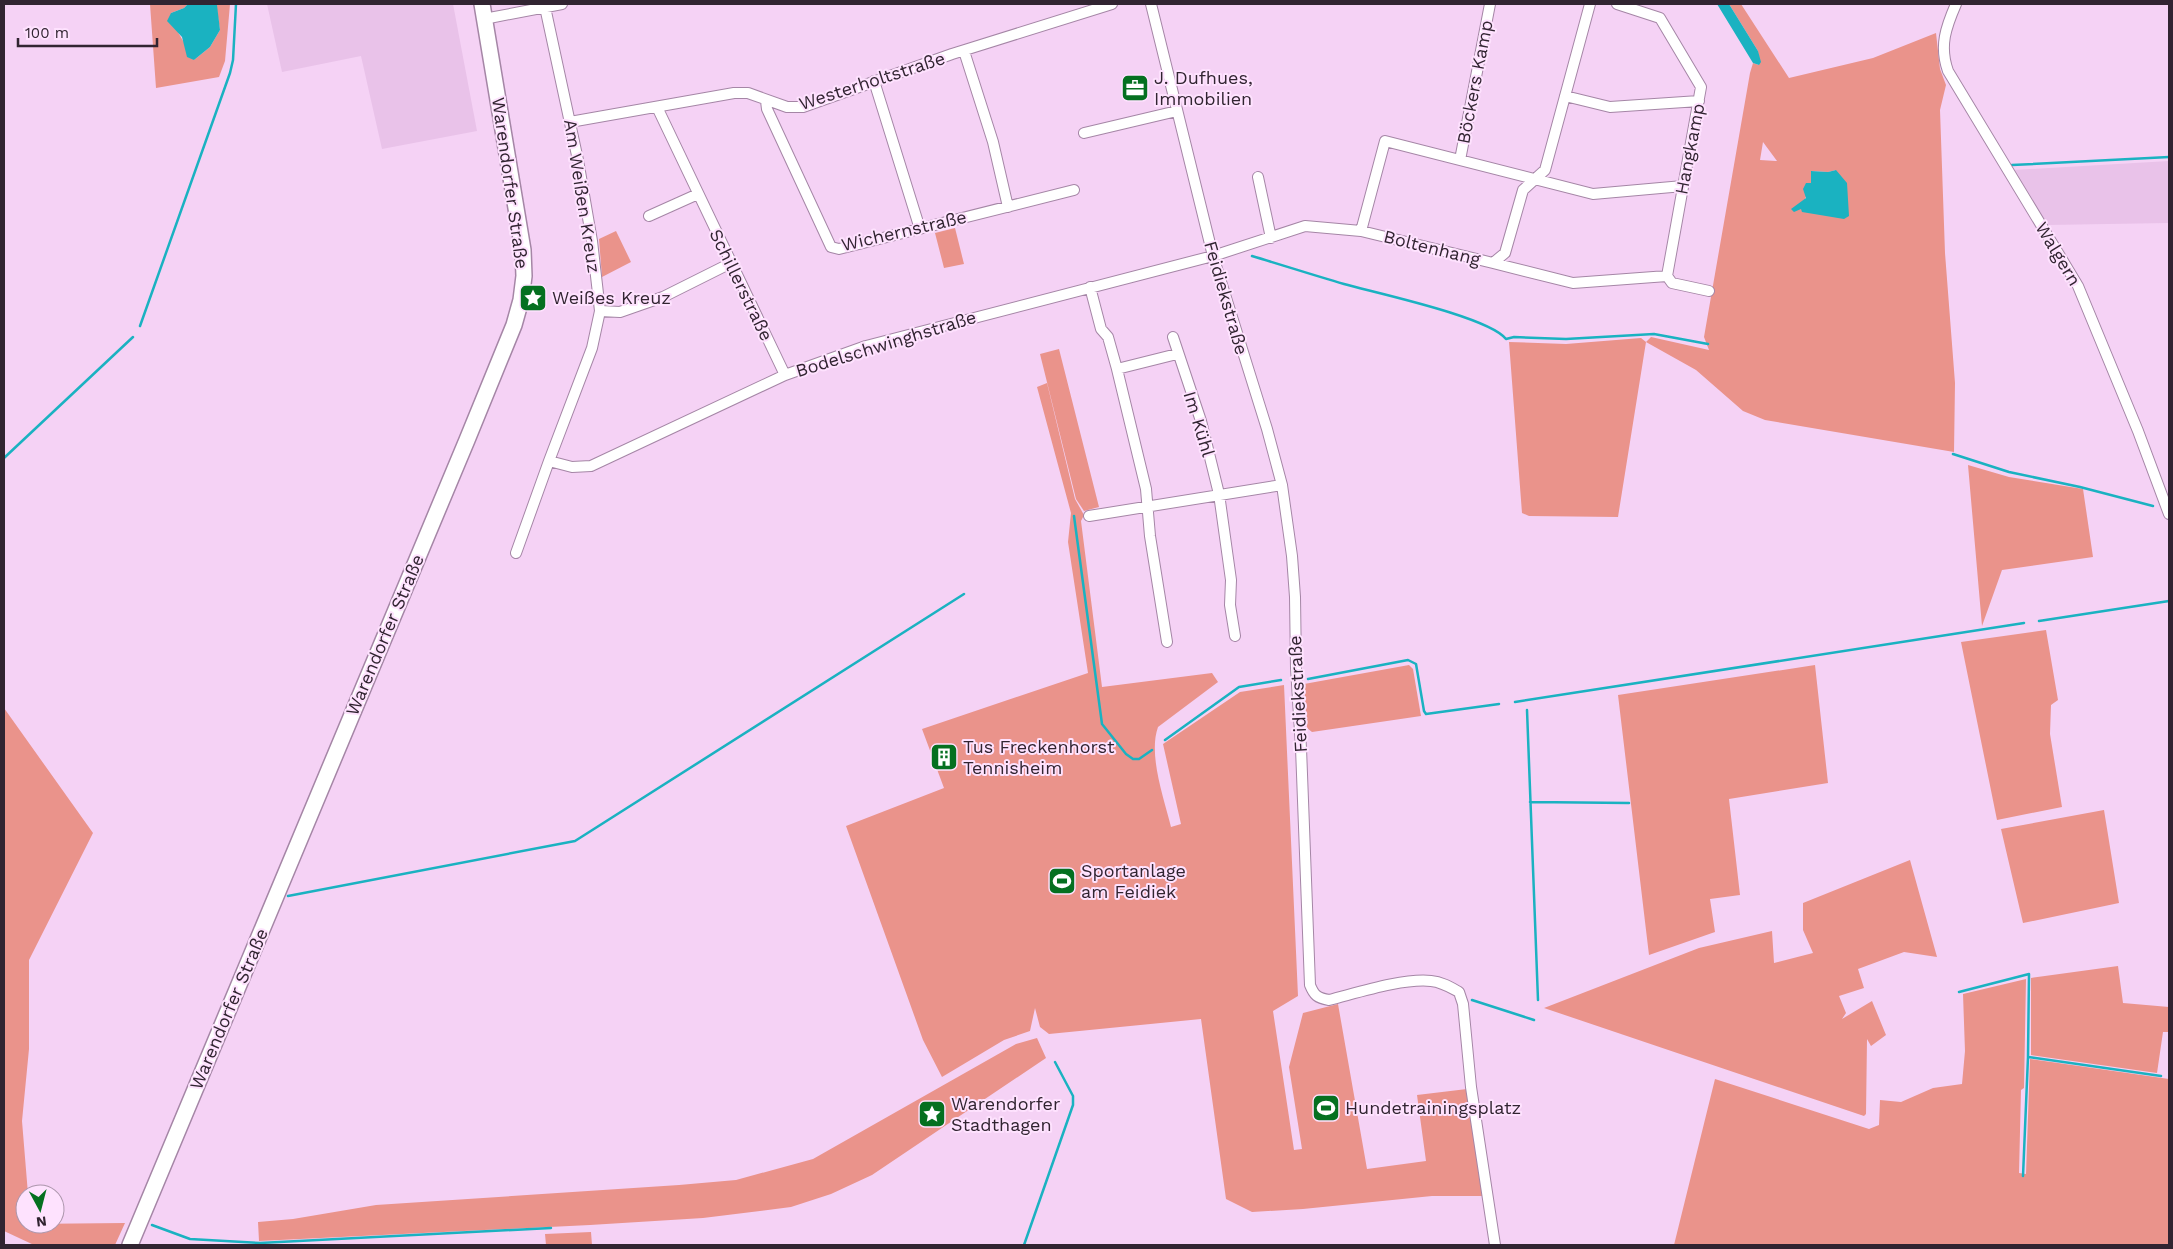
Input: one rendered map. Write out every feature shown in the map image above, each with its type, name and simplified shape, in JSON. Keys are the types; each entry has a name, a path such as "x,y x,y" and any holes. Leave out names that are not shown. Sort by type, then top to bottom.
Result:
{"main road":[{"name":"Warendorfer Straße","path":"130,1245 453,474 514,325 519,308 524,276 523,250 482,4"}],"street":[{"path":"484,19 562,4"},
{"name":"Westerholtstraße","path":"570,122 734,93 748,93 788,108 803,107 874,80 1112,4"},
{"name":"Feidiekstraße","path":"1151,4 1213,256 1267,429 1282,485 1292,556 1295,597 1296,668 1310,984 1314,994 1320,999 1329,1000 1409,982 1430,981 1445,984 1459,992 1463,1004 1471,1087 1495,1245"},
{"name":"Böckers Kamp","path":"1460,160 1490,4"},
{"name":"Boltenhang","path":"1213,256 1305,226 1360,230 1493,263 1505,253 1523,190 1545,170 1590,4"},
{"name":"Hangkamp","path":"1616,4 1660,18 1701,85 1667,276"},
{"name":"Walgern","path":"1956,4 1943,40 1944,62 2078,286 2138,431 2169,514"},
{"name":"Am Weißen Kreuz","path":"516,554 592,348 600,312 592,241 570,122 545,7"},
{"path":"964,51 993,142 1008,207"},
{"path":"874,80 920,229"},
{"path":"1565,96 1610,107 1699,101"},
{"name":"Wichernstraße","path":"766,101 767,109 831,247 839,249 1074,190"},
{"name":"Schillerstraße","path":"657,107 785,375"},
{"path":"1084,133 1177,111"},
{"path":"1360,230 1385,141 1593,194 1683,186"},
{"path":"1258,177 1271,238"},
{"path":"649,216 698,194"},
{"name":"Bodelschwinghstraße","path":"549,461 572,468 591,466 785,375 866,346 1213,256"},
{"path":"1493,263 1573,283 1667,276 1672,283 1709,291"},
{"path":"600,312 620,312 663,297 731,264"},
{"path":"1090,287 1102,329 1108,337 1117,369 1146,489 1150,536 1167,642"},
{"name":"Im Kühl","path":"1173,338 1201,421 1219,494 1231,580 1230,605 1235,636"},
{"path":"1117,369 1177,354"},
{"path":"1089,516 1282,485"}],"shaded area":[{"path":"150,4 188,4 184,8 171,13 175,27 194,60 210,47 220,30 216,4 230,4 225,61 219,77 156,88"},
{"path":"267,4 453,4 477,131 382,149 361,56 282,72"},
{"path":"1729,4 1741,4 1789,78 1873,58 1936,33 1940,69 1946,85 1940,110 1945,253 1955,383 1954,452 1765,420 1743,411 1696,370 1646,342 1651,337 1709,350 1704,337 1750,73 1753,63 1759,65 1758,51","holes":["1763,142 1777,161 1760,160","1836,170 1801,209 1811,184 1811,171 1828,172"]},
{"path":"2169,161 2169,223 2047,225 2013,170"},
{"path":"955,228 964,264 944,268 935,233"},
{"path":"616,231 631,262 602,277 599,239"},
{"path":"1641,338 1646,342 1618,517 1529,516 1522,513 1509,342 1566,344"},
{"path":"1059,349 1099,507 1084,511 1076,499 1040,354"},
{"path":"1047,383 1075,499 1084,515 1081,521 1102,687 1212,673 1218,682 1158,727 1155,738 1156,763 1171,827 1181,824 1163,744 1240,692 1284,685 1298,996 1273,1011 1294,1150 1302,1149 1289,1067 1303,1013 1338,1004 1367,1169 1426,1161 1417,1095 1467,1089 1482,1196 1432,1196 1303,1209 1252,1212 1226,1199 1201,1019 1049,1034 1040,1027 1035,1008 1030,1031 1004,1040 942,1077 923,1040 846,826 944,788 922,729 1088,673 1068,542 1071,513 1037,387"},
{"path":"1968,465 2009,477 2083,489 2093,557 2002,570 1982,626"},
{"path":"2046,630 2058,700 2051,705 2050,734 2062,807 1997,820 1961,642"},
{"path":"1409,665 1413,669 1421,716 1312,732 1307,728 1304,684"},
{"path":"1815,665 1828,783 1729,799 1740,895 1710,899 1715,932 1649,955 1618,695"},
{"path":"4,708 93,833 29,960 29,1049 22,1121 27,1184 15,1184 15,1234 65,1234 65,1224 125,1223 115,1245 34,1245 4,1231"},
{"path":"2104,810 2119,903 2023,923 2001,829"},
{"path":"1910,860 1937,957 1904,952 1858,969 1864,988 1839,996 1846,1013 1842,1019 1872,1001 1886,1035 1871,1046 1867,1039 1866,1114 1864,1116 1544,1008 1699,948 1772,931 1774,963 1813,953 1803,930 1803,903"},
{"path":"2118,966 2123,1003 2169,1007 2169,1032 2163,1032 2157,1073 2031,1055 2031,978"},
{"path":"2026,979 2024,1088 2021,1090 2019,1173 2026,1174 2030,1059 2169,1079 2169,1245 1674,1245 1715,1079 1869,1129 1879,1125 1880,1100 1901,1102 1933,1088 1962,1084 1965,1051 1963,994"},
{"path":"1037,1038 1046,1058 872,1175 831,1194 791,1207 703,1218 259,1241 258,1222 293,1219 376,1205 736,1180 813,1159 1016,1044"},
{"path":"591,1232 592,1245 546,1245 545,1234"}],"water":[{"path":"188,4 217,5 220,30 210,47 194,60 187,57 182,37 167,21 171,13 184,8"},
{"path":"1717,4 1729,4 1758,51 1761,62 1759,65 1753,63"},
{"path":"1836,170 1847,183 1849,216 1844,219 1802,212 1801,209 1794,212 1791,209 1806,198 1803,189 1806,183 1811,183 1811,171 1828,172"}],"waterway":[{"path":"140,326 230,73 233,60 236,4"},
{"path":"2012,165 2169,157"},
{"path":"1252,256 1344,284 1456,314 1478,322 1506,339 1514,337 1566,339 1654,334 1708,344"},
{"path":"4,458 133,337"},
{"path":"1953,454 2009,472 2080,487 2153,506"},
{"path":"1074,516 1102,724 1126,754 1133,759 1139,759 1152,750"},
{"path":"288,896 575,841 964,594"},
{"path":"2039,621 2169,601"},
{"path":"1515,702 2024,623"},
{"path":"1308,679 1408,660 1416,664 1426,714 1499,704"},
{"path":"1165,740 1239,687 1281,680"},
{"path":"1527,710 1538,1000"},
{"path":"1530,802 1629,803"},
{"path":"1959,992 2029,974 2023,1176"},
{"path":"1472,1000 1534,1020"},
{"path":"2028,1057 2161,1076"},
{"path":"1024,1245 1073,1105 1073,1096 1055,1062"},
{"path":"152,1225 190,1239 260,1243 551,1228"}],"place":[{"name":"J. Dufhues, Immobilien","path":"1135,88"},
{"name":"Weißes Kreuz","path":"533,298"},
{"name":"Tus Freckenhorst Tennisheim","path":"944,757"},
{"name":"Sportanlage am Feidiek","path":"1062,881"},
{"name":"Hundetrainingsplatz","path":"1326,1108"},
{"name":"Warendorfer Stadthagen","path":"932,1114"}]}
